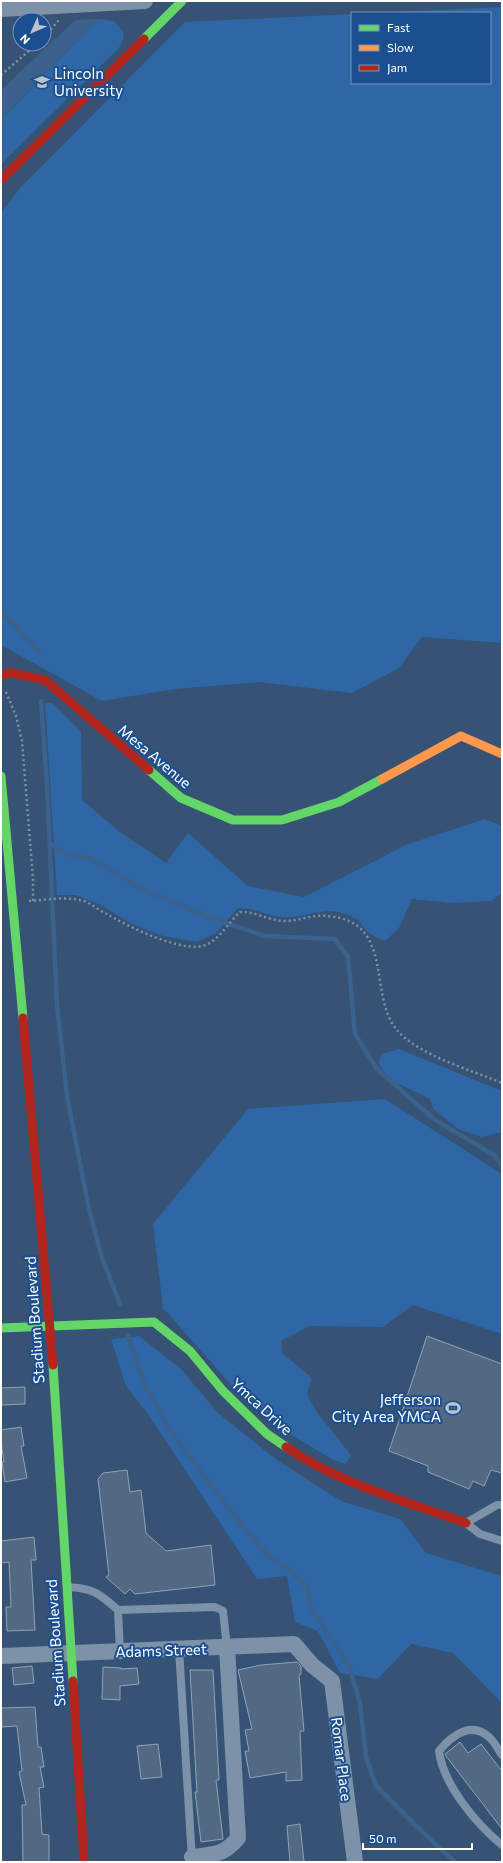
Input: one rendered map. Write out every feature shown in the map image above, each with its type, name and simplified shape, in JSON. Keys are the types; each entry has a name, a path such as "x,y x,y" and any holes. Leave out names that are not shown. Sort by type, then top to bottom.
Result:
{"street":[{"path":"1,9 143,1"},
{"path":"1,180 182,1"},
{"name":"Mesa Avenue","path":"1,675 12,672 45,680 181,798 233,820 282,820 339,802 462,736 502,754"},
{"name":"Stadium Boulevard","path":"1,776 50,1325 69,1654 84,1862"},
{"name":"Ymca Drive","path":"1,1328 154,1322 190,1351 223,1391 267,1434 304,1459 351,1482 466,1523"},
{"name":"Adams Street","path":"1,1656 294,1644 312,1665"},
{"path":"192,1860 218,1854 230,1848 238,1838 227,1647"},
{"name":"Romar Place","path":"312,1665 332,1681 355,1862"}],"lane":[{"path":"502,1505 497,1505 466,1523 480,1534 502,1541"},
{"path":"66,1588 84,1588 100,1594 118,1610 215,1607 223,1611 227,1647"},
{"path":"118,1610 120,1652"},
{"path":"179,1649 192,1860"},
{"path":"502,1755 490,1738 481,1732 470,1729 455,1736 439,1751 441,1762 460,1799 490,1835 502,1844"}],"path":[{"path":"1,75 27,52"},
{"path":"4,687 16,716 22,741 33,879 33,901 65,899 85,901 131,927 155,938 184,945 197,946 207,945 216,938 240,912 247,912 283,921 318,915 346,920 355,925 366,936 374,949 378,960 386,1012 391,1023 408,1042 421,1050 502,1083"}],"shaded area":[{"path":"502,7 502,643 422,637 399,668 352,693 258,682 175,689 102,701 1,645 1,212 21,187 185,22 351,14 351,84 491,84 491,12 394,12"},
{"path":"98,19 114,21 122,31 124,36 119,48 1,164 1,120"},
{"path":"98,19 1,120 1,90 41,52 52,52 52,42 75,20"},
{"path":"45,703 52,703 81,732 82,800 120,832 166,863 188,833 248,886 304,897 408,844 485,819 502,826 502,893 491,901 450,903 412,899 399,928 385,941 369,933 356,919 346,914 327,911 301,916 283,917 250,909 238,908 216,933 197,942 163,936 132,924 101,905 76,895 57,895"},
{"path":"399,1049 502,1091 502,1132 482,1137 458,1129 433,1109 430,1099 389,1079 378,1063 382,1054"},
{"path":"385,1099 502,1174 502,1334 413,1305 383,1327 310,1326 281,1341 282,1353 312,1378 307,1394 316,1411 351,1455 346,1464 333,1460 287,1432 240,1395 163,1308 153,1224 248,1109"},
{"path":"139,1336 181,1369 218,1413 277,1460 341,1501 400,1519 426,1553 502,1576 502,1703 453,1653 411,1644 378,1679 340,1673 318,1631 295,1622 287,1576 257,1579 148,1414 126,1386 111,1339"}],"building":[{"name":"Jefferson City Area YMCA","path":"427,1336 502,1364 502,1473 491,1470 484,1486 473,1481 469,1489 428,1472 428,1466 389,1451"},
{"path":"25,1387 25,1404 2,1405 1,1388"},
{"path":"21,1427 24,1446 21,1446 27,1478 5,1482 2,1462 4,1462 1,1430"},
{"path":"127,1470 130,1492 141,1490 146,1533 166,1551 211,1545 215,1585 135,1594 130,1589 125,1594 106,1577 109,1575 98,1479 103,1473"},
{"path":"34,1537 36,1560 31,1560 35,1630 7,1631 6,1607 11,1607 9,1562 1,1563 1,1541"},
{"path":"297,1662 301,1666 301,1674 299,1675 304,1731 300,1731 302,1780 286,1781 286,1772 250,1778 245,1751 249,1751 245,1730 252,1729 238,1670 261,1665"},
{"path":"32,1666 34,1683 14,1685 12,1668"},
{"path":"103,1667 121,1669 137,1668 139,1684 120,1686 120,1700 102,1699"},
{"path":"190,1670 213,1670 219,1780 216,1780 223,1839 201,1842 195,1792 197,1792"},
{"path":"35,1707 38,1747 41,1747 44,1767 40,1767 44,1787 39,1788 42,1834 49,1835 49,1862 23,1862 22,1805 26,1805 19,1772 22,1771 17,1726 2,1727 1,1708"},
{"path":"460,1742 468,1753 481,1744 502,1771 502,1829 445,1754"},
{"path":"158,1744 162,1777 141,1779 137,1746"},
{"path":"300,1824 304,1862 290,1862 287,1826"}],"waterway":[{"path":"1,612 17,627 39,653"},
{"path":"41,701 47,785 57,1005 67,1096 89,1209 102,1258 120,1304"},
{"path":"50,843 66,854 92,859 142,889 211,918 265,936 335,939 348,957 355,1034 377,1069 435,1120 494,1155 502,1166"},
{"path":"128,1335 144,1383 172,1434 248,1533 269,1556 290,1570 308,1588 310,1606 349,1666 360,1703 366,1757 376,1786 455,1862"}],"traffic: fast":[{"path":"144,39 182,1"},
{"path":"149,770 181,798 233,820 282,820 339,802 382,779"},
{"path":"1,776 23,1018"},
{"path":"1,1328 154,1322 190,1351 223,1391 267,1434 286,1447"},
{"path":"53,1365 73,1681"}],"traffic: slow":[{"path":"382,779 461,736 502,754"}],"traffic: jam":[{"path":"1,180 144,39"},
{"path":"1,675 12,673 45,680 149,770"},
{"path":"23,1018 53,1365"},
{"path":"286,1447 307,1460 351,1482 466,1523"},
{"path":"73,1681 84,1862"}],"place":[{"name":"Lincoln University","path":"42,82"},
{"name":"Jefferson City Area YMCA","path":"453,1408"}]}
